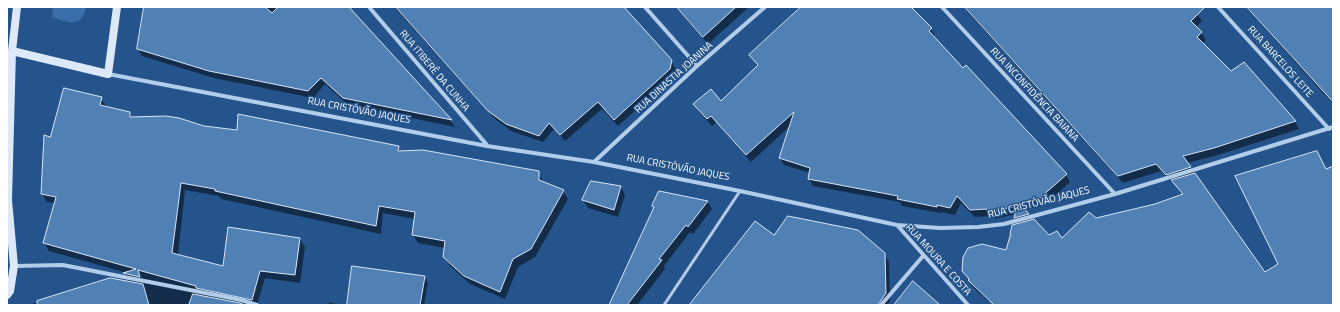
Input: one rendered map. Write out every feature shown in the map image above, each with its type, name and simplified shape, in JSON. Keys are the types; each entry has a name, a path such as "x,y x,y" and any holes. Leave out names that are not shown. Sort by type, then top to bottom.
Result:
{"main road":[{"path":"7,295 10,291 14,266 8,201 12,51 17,7"},
{"path":"108,74 117,7"},
{"name":"RUA CRISTÓVÃO JAQUES","path":"12,51 108,74"}],"street":[{"name":"RUA ITIBERÊ DA CUNHA","path":"369,7 487,146"},
{"path":"645,7 697,66"},
{"name":"RUA DINASTIA JOANINA","path":"594,162 697,66 766,7"},
{"name":"RUA INCONFIDÊNCIA BAIANA","path":"942,7 1115,194"},
{"name":"RUA BARCELOS LEITE","path":"1218,7 1331,128"},
{"name":"RUA CRISTÓVÃO JAQUES","path":"108,74 487,146 594,162 740,191 897,225 940,228 978,227 1004,224 1115,194 1331,128"},
{"name":"RUA MOURA E COSTA","path":"897,225 968,305"},
{"path":"880,305 923,256"},
{"path":"14,266 63,265 241,300 257,305"}],"lane":[{"path":"664,305 740,191"}],"shaded area":[{"path":"53,7 86,7 84,14 78,21 69,22 52,17"}],"building":[{"path":"144,7 265,7 272,13 278,7 349,7 452,120 343,98 321,78 308,91 209,71 137,49"},
{"path":"396,7 624,7 672,60 670,69 614,120 598,102 560,135 549,123 539,136 506,124 488,111"},
{"path":"677,7 736,7 703,37"},
{"path":"801,7 911,7 932,28 929,31 963,68 966,65 1067,174 1040,198 1019,203 1029,214 1014,218 1017,206 989,212 986,209 970,210 957,196 950,208 937,205 937,207 897,199 898,196 808,179 810,168 779,158 794,112 746,155 711,116 707,119 693,104 711,89 721,101 758,65 749,55"},
{"path":"965,7 1205,7 1191,21 1202,32 1197,37 1231,71 1244,62 1296,121 1214,148 1183,156 1191,167 1166,175 1156,164 1118,176"},
{"path":"1247,7 1333,7 1333,102 1297,62"},
{"path":"64,88 102,97 100,105 130,112 130,117 166,116 179,118 204,126 237,130 238,114 399,146 398,151 423,150 539,171 539,180 564,190 531,249 513,259 500,292 464,276 443,257 445,241 412,235 415,212 379,206 376,226 215,191 215,189 181,183 172,253 223,266 228,227 300,238 295,275 260,271 252,300 196,288 196,286 138,270 140,277 123,273 136,269 43,243 56,197 41,194 44,135 50,137"},
{"path":"1317,151 1326,169 1333,166 1333,305 994,305 968,280 969,279 962,271 963,257 968,248 982,244 1006,250 1011,236 1012,225 1034,219 1049,235 1057,231 1062,238 1089,212 1096,218 1155,204 1183,194 1171,180 1195,173 1265,272 1278,264 1235,176"},
{"path":"591,181 621,186 614,210 582,200"},
{"path":"659,191 708,201 688,227 686,225 659,259 662,260 627,305 609,305 654,207 652,206"},
{"path":"788,216 858,230 885,253 886,293 878,305 689,305 755,221 774,235"},
{"path":"352,266 425,276 420,305 347,305"},
{"path":"110,278 143,284 149,305 37,305 37,301"},
{"path":"913,281 940,305 894,305"},
{"path":"193,294 240,303 245,305 189,305"}]}
